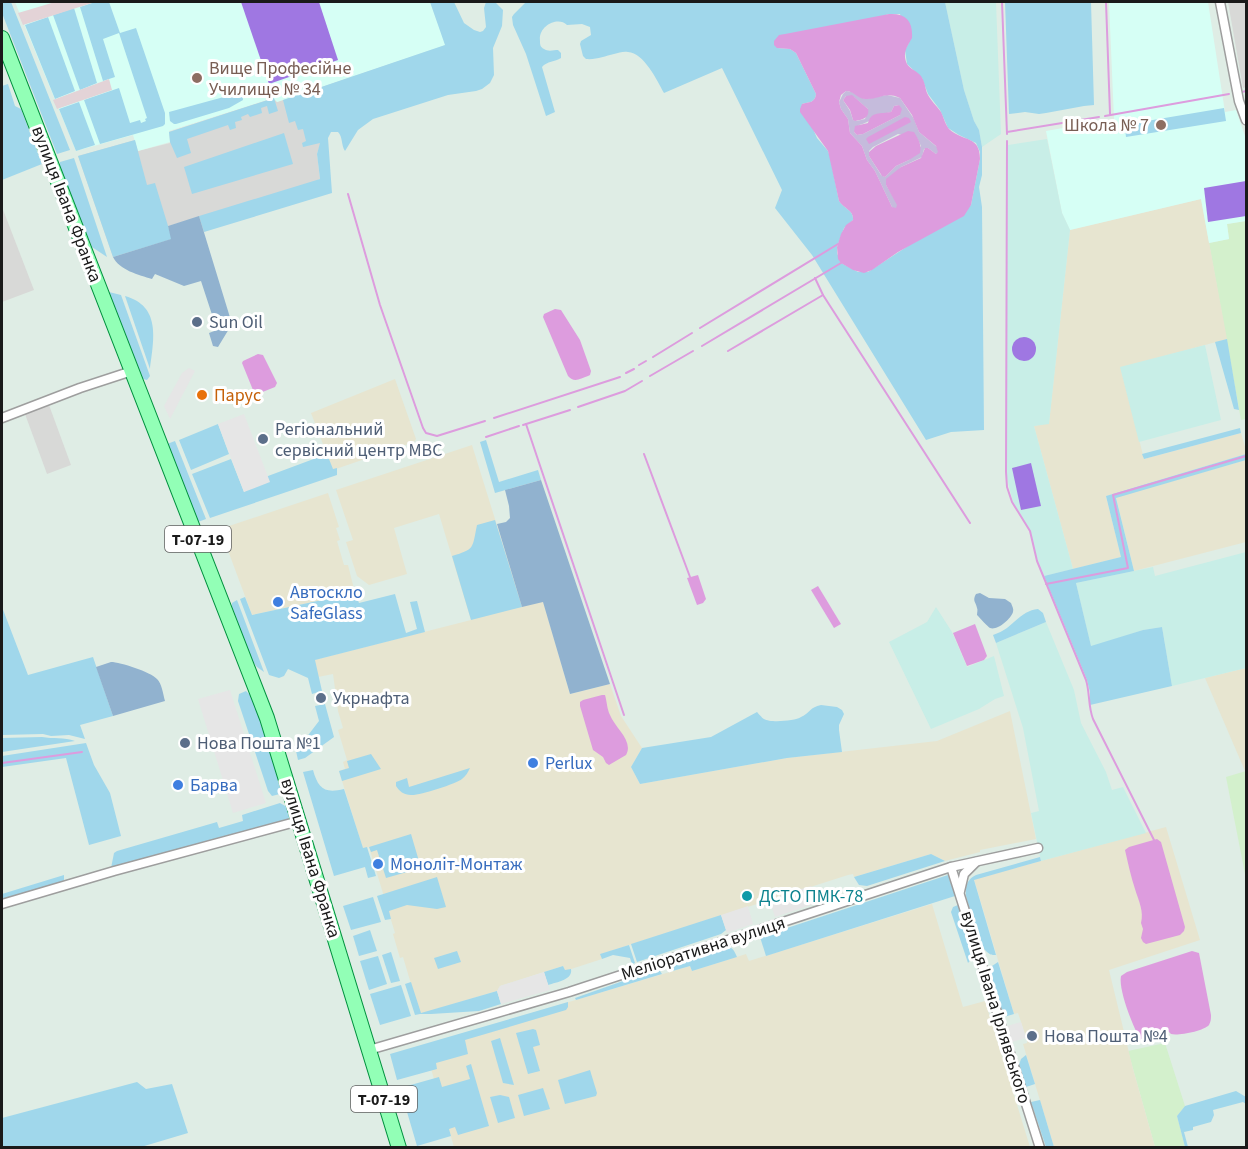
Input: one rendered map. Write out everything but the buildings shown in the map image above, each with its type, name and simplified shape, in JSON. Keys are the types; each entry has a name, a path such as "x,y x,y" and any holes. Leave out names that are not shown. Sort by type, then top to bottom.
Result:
{"main road":[{"name":"вулиця Івана Франка","path":"2,38 254,683 280,759 399,1148"}],"street":[{"path":"1220,2 1246,120"},
{"path":"2,418 132,371"},
{"path":"2,904 299,821"},
{"name":"Меліоративна вулиця","path":"369,1050 569,992 951,867 1038,848"},
{"path":"960,892 964,874 977,862"},
{"name":"вулиця Івана Ірлявського","path":"951,867 1040,1148"}],"shaded area":[{"path":"2,2 11,2 70,150 57,154 2,13"},
{"name":"Вище Професійне Училище № 34","path":"15,2 430,2 446,45 277,102 273,98 169,131 170,142 138,151 133,135 76,151"},
{"path":"55,2 95,2 23,25 18,13"},
{"path":"95,2 109,2 120,33 136,28 165,113 163,126 100,144 84,100 119,88 130,123 140,120 141,123 147,118 119,33 103,39 115,77 103,81 80,7"},
{"path":"241,2 319,2 338,60 269,84"},
{"path":"430,2 454,2 464,23 480,32 486,27 484,8 486,2 495,2 503,10 502,26 493,48 494,75 490,83 476,91 448,95 373,119 358,130 345,151 340,134 331,132 328,138 332,193 204,232 199,216 320,179 317,154 320,143 303,147 302,143 306,141 303,129 298,130 295,121 289,123 283,100 445,45"},
{"path":"526,2 945,2 964,90 979,130 982,147 982,175 979,187 982,207 984,430 951,432 926,440 812,255 775,208 782,190 722,68 664,93 645,62 639,57 624,52 586,59 580,44 591,35 590,27 582,24 567,25 563,22 554,22 545,27 540,36 540,44 543,48 558,50 561,53 561,58 542,67 555,112 546,116 526,54 513,25 514,14","holes":["889,14 900,14 909,43 905,50 907,64 922,78 928,94 940,110 948,128 976,143 980,159 971,205 868,272 858,272 841,263 837,253 844,228 853,220 853,217 839,201 828,151 817,138 802,104 813,101 816,94 796,53 790,49 777,48"]},
{"path":"945,2 996,2 1001,134 982,147 979,130 964,90"},
{"path":"1005,2 1091,2 1094,105 1039,114 1025,112 1009,114"},
{"name":"Школа № 7","path":"1109,2 1208,2 1225,112 1236,110 1246,139 1246,221 1227,224 1229,239 1209,243 1201,199 1070,230 1062,213 1046,131 1114,119"},
{"path":"1228,2 1246,2 1246,87 1243,88"},
{"path":"74,8 97,83 80,90 53,15"},
{"path":"889,14 900,15 910,23 912,38 905,53 907,64 921,76 928,96 941,112 949,129 974,142 980,159 971,205 964,216 864,273 853,270 838,259 837,247 841,234 853,217 839,201 828,151 800,112 802,104 813,101 816,94 796,53 790,49 777,48 774,41 779,35","holes":["846,91 865,99 890,95 900,98 912,115 919,132 936,146 938,152 936,154 925,148 921,158 901,167 886,179 886,185 897,205 896,208 892,207 862,146 850,133 848,119 839,102 841,95"]},
{"path":"48,17 75,91 55,99 25,25"},
{"path":"408,58 326,126 317,154 320,179 204,232 199,217 168,226 113,257 78,156 135,140 138,151 170,143 169,132 274,98 277,102"},
{"path":"109,79 112,90 57,109 53,100"},
{"path":"8,84 15,106 21,109 42,164 2,180 2,86"},
{"path":"846,91 852,92 865,99 887,95 900,98 914,119 919,132 938,148 936,154 928,148 924,149 922,157 901,167 886,185 897,203 897,208 892,207 862,146 850,133 848,119 839,102","holes":["846,96 854,97 868,109 865,119 853,120 843,100","899,105 900,115 863,134 857,135 854,132 859,125 891,112 894,106","898,134 917,138 921,146 909,160 896,166 885,177 881,175 869,156 869,151"]},
{"path":"242,92 243,100 229,108 176,124 170,121 169,112"},
{"path":"852,95 868,109 868,115 863,119 853,120 843,100 846,96"},
{"path":"274,98 278,111 269,114 267,106 261,108 262,113 241,117 242,120 235,122 236,128 230,130 228,125 187,139 191,153 177,158 170,142 169,132"},
{"path":"79,102 95,145 76,151 59,109"},
{"path":"899,105 902,109 900,115 863,134 857,135 854,132 855,126 868,123 871,116 891,112 894,106"},
{"path":"1224,108 1226,121 1126,137 1125,128 1129,124"},
{"path":"905,117 911,122 869,144 866,139 868,137"},
{"path":"908,131 914,132 917,137 920,153 896,166 885,177 882,176 869,156 869,152 876,146"},
{"path":"284,133 293,164 192,194 184,167"},
{"path":"1047,139 1062,213 1070,230 1049,424 1034,426 1073,569 1044,576 1036,556 1030,530 1013,502 1006,472 1008,145"},
{"path":"135,140 147,185 155,183 172,239 113,257 78,156"},
{"path":"74,158 107,257 92,247 60,168 60,162"},
{"path":"1246,181 1246,216 1208,222 1204,188"},
{"path":"1201,199 1227,339 1121,368 1144,459 1241,433 1246,454 1106,496 1121,557 1073,569 1034,426 1049,423 1070,230"},
{"path":"2,207 34,290 2,302"},
{"path":"199,216 232,324 218,347 213,346 209,333 217,330 201,281 184,286 155,274 152,279 125,269 113,257 171,239 168,226"},
{"path":"1246,221 1246,419 1241,420 1209,243 1229,239 1227,224"},
{"path":"109,292 121,295 150,376 147,380 143,379"},
{"path":"125,296 145,307 150,316 153,346 150,369"},
{"path":"555,309 561,310 580,340 591,371 590,375 575,380 568,376 543,317 544,314"},
{"path":"1024,337 1029,338 1035,344 1035,354 1029,360 1024,361 1019,360 1013,354 1012,349 1013,344 1019,338"},
{"path":"1227,339 1239,410 1234,409 1215,342"},
{"path":"1205,345 1221,420 1139,442 1120,367"},
{"path":"258,354 263,355 277,383 275,387 255,395 242,363"},
{"path":"189,368 195,371 170,419 164,406 182,373"},
{"path":"395,379 416,439 414,442 333,470 311,413"},
{"path":"49,405 71,465 47,474 25,414"},
{"path":"244,414 270,482 244,492 218,424"},
{"path":"218,424 229,454 191,470 179,440"},
{"path":"1240,428 1241,433 1144,459 1142,454"},
{"path":"486,440 499,482 538,470 541,480 495,493 480,442"},
{"path":"175,441 206,519 198,522 167,444"},
{"path":"472,445 522,606 543,601 570,694 610,684 621,716 642,748 631,767 640,784 787,758 937,741 1010,711 1036,839 980,850 980,852 945,861 931,854 854,877 853,874 848,875 601,954 602,959 565,971 563,966 500,986 497,991 420,1014 403,957 400,958 393,934 395,933 369,847 363,849 339,771 345,769 343,762 347,760 338,730 343,728 338,711 333,674 318,677 314,660 471,620 439,514 394,528 407,574 369,585 357,576 346,542 353,540 336,490"},
{"path":"327,454 333,469 337,468 337,475 210,518 192,474 231,459 244,492 268,476"},
{"path":"1246,454 1246,460 1116,498 1134,571 1076,583 1091,646 1143,630 1162,627 1172,686 1090,705 1087,680 1044,576 1121,557 1106,496"},
{"path":"1246,460 1246,542 1134,571 1116,497"},
{"path":"1031,463 1041,506 1021,510 1012,468"},
{"path":"541,480 610,684 570,694 543,602 522,607 497,524 506,522 510,518 505,490"},
{"path":"328,493 339,527 336,528 340,540 337,541 344,565 348,565 355,593 252,615 220,529"},
{"path":"495,520 522,607 471,620 452,556 465,552 471,547 477,525"},
{"path":"1246,552 1246,668 1172,686 1162,627 1143,630 1091,647 1076,583 1153,567 1155,576"},
{"path":"698,575 706,599 697,605 687,578"},
{"path":"818,586 841,624 834,628 811,590"},
{"path":"355,593 359,603 395,594 406,633 417,629 410,602 417,601 425,632 315,660 322,691 312,694 308,678 288,669 284,676 279,678 269,675 240,599 245,597 252,615"},
{"path":"980,593 989,598 1005,599 1011,603 1013,612 1007,621 1000,626 990,628 977,615 974,600 976,594"},
{"path":"237,600 264,672 253,662 232,607 232,603"},
{"path":"2,607 28,675 93,657 113,716 80,725 85,739 69,735 2,735"},
{"path":"936,607 952,632 967,667 994,656 1004,696 931,729 889,642 927,622"},
{"path":"1038,609 1043,613 1046,622 996,643 993,635 1005,629 1025,613"},
{"path":"1046,622 1074,690 1081,723 1106,772 1112,790 1123,787 1146,833 1041,861 1031,813 1039,811 1023,728 996,643"},
{"path":"975,624 987,656 984,660 967,666 953,633"},
{"path":"111,662 154,676 160,684 165,701 113,716 96,667"},
{"path":"1246,668 1246,771 1245,771 1205,678"},
{"path":"230,690 266,803 233,813 198,699"},
{"path":"246,691 252,697 256,708 280,783 280,794 272,796 268,791 238,701 239,694"},
{"path":"605,695 612,720 628,745 626,755 609,765 593,750 580,706 583,700"},
{"path":"325,704 334,737 305,758 298,760 296,751 319,721 315,706"},
{"path":"821,705 837,707 844,714 839,725 842,752 787,758 640,784 631,767 642,748 711,737 757,712 767,720 788,720 801,717 814,707"},
{"path":"42,737 75,741 2,752 2,738"},
{"path":"86,743 94,765 110,793 121,836 89,845 66,758 2,767 2,756"},
{"path":"371,754 381,769 342,781 339,771 349,768 347,761"},
{"path":"470,768 465,777 458,781 421,794 406,794 396,786 396,782 407,778 409,787"},
{"path":"313,770 317,781 323,788 331,791 344,789 363,848 367,847 376,876 368,878 365,867 334,876 303,772"},
{"path":"1246,771 1246,879 1226,777"},
{"path":"280,803 287,807 290,815 288,820 111,868 114,853 117,851 217,822 219,828 243,821 242,815"},
{"path":"1166,827 1200,940 1109,970 1155,1147 1054,1147 1023,1044 1027,1043 1027,1040 1018,1013 1014,1014 974,879"},
{"path":"411,834 421,868 386,878 377,850 371,852 369,847"},
{"path":"1157,839 1161,842 1185,927 1180,935 1146,944 1141,938 1143,929 1141,910 1125,850"},
{"path":"931,854 945,861 867,886 859,885 854,877"},
{"path":"1040,857 1041,861 974,880 996,955 990,954 980,942 966,896 967,884 976,875"},
{"path":"64,875 64,880 59,883 2,900 2,894"},
{"path":"948,875 955,896 766,956 760,937"},
{"path":"437,877 446,907 437,909 407,905 389,911 391,919 385,920 377,896"},
{"path":"811,886 817,903 775,917 769,899"},
{"path":"373,897 381,922 351,930 343,906"},
{"path":"932,904 963,1007 985,1001 1030,1147 454,1147 424,1045 690,966 692,971 746,954 749,961"},
{"path":"958,905 974,954 968,963 951,912 953,907"},
{"path":"748,906 753,924 727,933 721,915"},
{"path":"721,915 726,930 721,934 637,962 631,944"},
{"path":"370,930 377,951 359,956 353,936"},
{"path":"629,945 635,963 632,964 630,958 613,955 602,959 600,954"},
{"path":"724,947 732,949 737,957 692,971 690,966 669,972 672,964"},
{"path":"457,951 461,962 438,969 434,958"},
{"path":"1192,951 1199,953 1211,1015 1209,1025 1197,1031 1179,1034 1171,1034 1163,1029 1157,1040 1142,1042 1124,1000 1121,976"},
{"path":"391,952 400,981 391,983 382,955"},
{"path":"378,956 387,984 369,990 360,961"},
{"path":"998,962 1014,1014 1004,1017 991,975 992,966"},
{"path":"563,966 565,970 571,969 570,976 548,985 544,972"},
{"path":"654,970 662,974 576,1000 575,998"},
{"path":"544,972 550,990 501,1004 497,991 500,986"},
{"path":"411,982 421,1013 497,991 501,1004 479,1011 415,1015 405,984"},
{"path":"401,985 411,1016 380,1025 370,994"},
{"path":"568,1002 566,1010 465,1040 468,1054 436,1063 437,1069 397,1080 390,1054"},
{"path":"1021,1022 1026,1038 1012,1042 1007,1026"},
{"path":"536,1030 540,1045 533,1047 540,1071 528,1074 516,1033"},
{"path":"500,1038 514,1085 503,1083 491,1041"},
{"path":"1165,1043 1185,1106 1177,1116 1185,1147 1155,1147 1128,1051"},
{"path":"1026,1055 1035,1084 1026,1087 1019,1065 1021,1059"},
{"path":"471,1064 489,1126 458,1135 455,1127 449,1129 451,1136 417,1146 400,1088 439,1077 442,1087 470,1079 466,1066"},
{"path":"590,1070 596,1096 565,1104 558,1080"},
{"path":"137,1082 146,1089 172,1084 188,1133 141,1147 2,1147 2,1118"},
{"path":"543,1088 550,1109 524,1116 518,1095"},
{"path":"1236,1091 1246,1097 1246,1104 1243,1102 1213,1110 1214,1115 1211,1122 1184,1132 1188,1147 1185,1147 1177,1116 1185,1106"},
{"path":"500,1095 509,1097 515,1118 498,1123 490,1097"},
{"path":"1040,1100 1054,1147 1046,1147 1031,1102"}],"waterway":[{"path":"1002,2 1007,134"},
{"path":"1106,2 1110,114"},
{"path":"1242,92 1246,91"},
{"path":"1105,116 1229,94"},
{"path":"1007,132 1099,117"},
{"path":"1007,141 1007,487 1012,502 1030,531 1037,561 1086,680 1093,719 1154,840"},
{"path":"348,194 380,305 426,433 437,436 485,421"},
{"path":"700,328 838,244"},
{"path":"702,346 841,263"},
{"path":"815,278 823,295 970,523"},
{"path":"728,351 823,295"},
{"path":"653,357 692,333"},
{"path":"650,376 693,351"},
{"path":"639,365 646,361"},
{"path":"626,373 634,369"},
{"path":"494,418 620,377"},
{"path":"578,407 625,391 642,381"},
{"path":"523,425 570,410"},
{"path":"526,424 624,715"},
{"path":"486,437 519,426"},
{"path":"644,454 690,577"},
{"path":"1046,584 1128,568 1113,495 1246,456"},
{"path":"2,763 82,752"}],"place":[{"name":"Вище Професійне Училище № 34","path":"197,78"},
{"name":"Школа № 7","path":"1161,125"},
{"name":"Sun Oil","path":"197,322"},
{"name":"Парус","path":"202,395"},
{"name":"Регіональний сервісний центр МВС","path":"263,439"},
{"name":"Автоскло SafeGlass","path":"278,602"},
{"name":"Укрнафта","path":"321,698"},
{"name":"Нова Пошта №1","path":"185,743"},
{"name":"Perlux","path":"533,763"},
{"name":"Барва","path":"178,785"},
{"name":"Моноліт-Монтаж","path":"378,864"},
{"name":"ДСТО ПМК-78","path":"747,896"},
{"name":"Нова Пошта №4","path":"1032,1036"}]}
